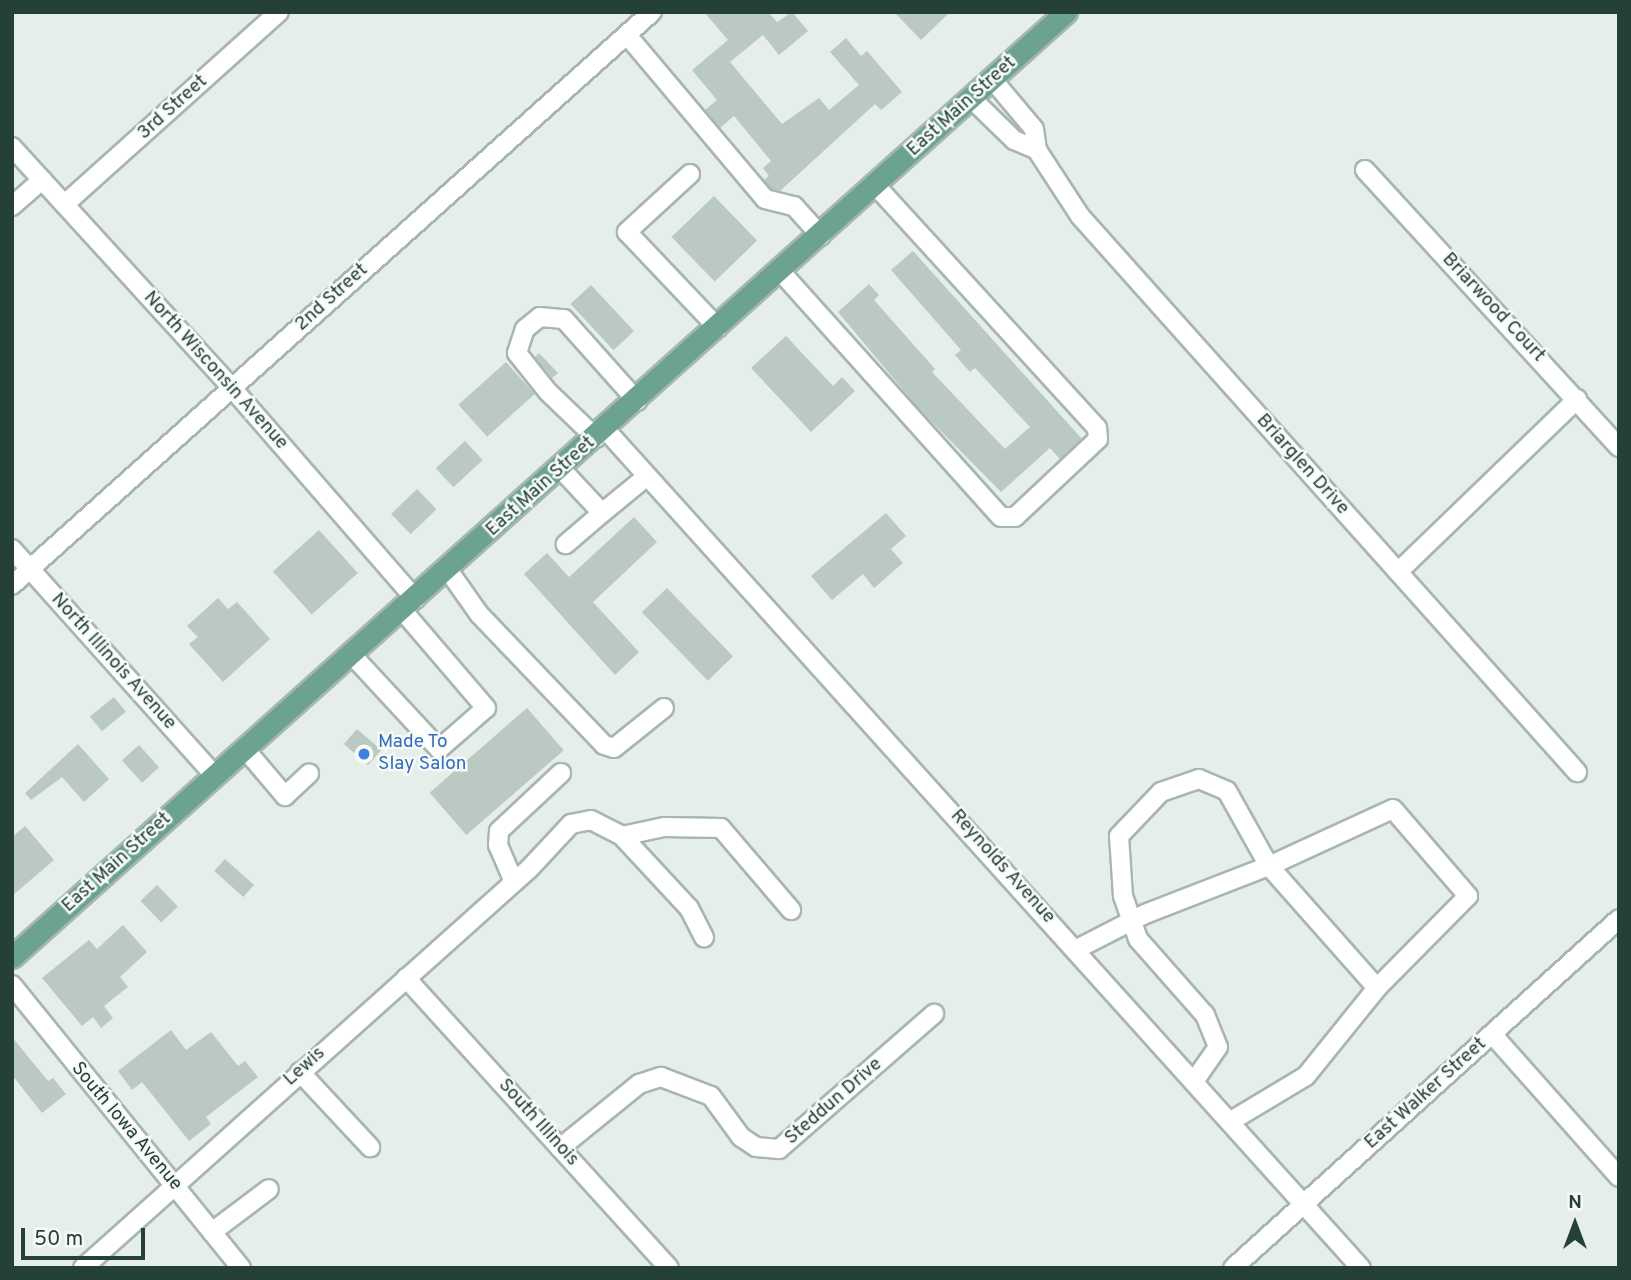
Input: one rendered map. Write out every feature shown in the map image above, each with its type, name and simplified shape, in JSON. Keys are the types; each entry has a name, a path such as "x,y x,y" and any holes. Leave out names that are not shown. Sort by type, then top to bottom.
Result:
{"main road":[{"name":"East Main Street","path":"12,957 781,272 1066,12"}],"street":[{"name":"3rd Street","path":"66,202 279,12"},
{"name":"2nd Street","path":"12,585 652,12"},
{"path":"627,35 765,199 794,206 821,236"},
{"name":"Briarglen Drive","path":"992,79 1034,129 1037,150 1080,216 1577,772"},
{"name":"Briarglen Drive","path":"971,98 1014,140 1037,150"},
{"name":"North Wisconsin Avenue","path":"12,147 66,202 231,387 409,604 486,708 439,749 352,655"},
{"name":"Briarwood Court","path":"1365,170 1619,447"},
{"path":"690,174 627,232 718,328"},
{"path":"12,206 42,180"},
{"path":"781,272 1002,517 1016,517 1098,439 1097,428 875,186"},
{"name":"Reynolds Avenue","path":"637,401 564,319 540,317 525,329 517,353 548,392 601,433 642,473 1195,1080 1362,1268"},
{"path":"1398,572 1577,399"},
{"path":"561,469 602,513"},
{"path":"566,544 642,473"},
{"name":"North Illinois Avenue","path":"12,549 214,775"},
{"path":"448,570 479,614 604,745 614,748 664,708"},
{"path":"245,749 285,796 309,774"},
{"path":"514,882 498,845 499,831 561,773"},
{"path":"1195,1080 1218,1046 1205,1015 1138,939 1123,896 1119,836 1161,792 1199,779 1227,791 1269,866 1377,988"},
{"path":"1077,950 1132,921 1269,866 1393,809 1468,896 1377,988 1306,1076 1231,1121"},
{"name":"Lewis","path":"83,1268 529,869 571,824 591,820 622,836"},
{"path":"622,836 664,827 722,828 791,910"},
{"path":"622,836 688,908 704,937"},
{"name":"East Walker Street","path":"1233,1268 1619,919"},
{"name":"South Illinois","path":"406,978 669,1268"},
{"name":"South Iowa Avenue","path":"12,985 242,1268"},
{"name":"Steddun Drive","path":"560,1148 639,1084 661,1077 711,1096 741,1137 756,1147 779,1149 934,1014"},
{"path":"1492,1034 1619,1177"},
{"path":"300,1072 370,1147"},
{"path":"212,1232 269,1189"}],"building":[{"path":"704,12 768,12 777,22 792,12 808,31 779,55 763,35 730,62 782,124 819,98 829,110 859,85 830,52 846,38 861,56 867,51 902,92 881,110 875,104 780,191 771,189 764,180 769,176 763,168 771,161 734,116 720,128 705,110 717,100 692,70 728,40"},
{"path":"894,12 950,12 921,40"},
{"path":"714,196 757,241 715,282 672,237"},
{"path":"913,251 1082,439 1060,459 1050,448 1001,492 919,409 838,312 869,284 879,295 874,300 935,369 932,372 1005,449 1030,427 975,368 970,372 955,355 961,350 891,270"},
{"path":"591,285 634,331 613,350 571,304"},
{"path":"786,336 833,386 842,377 855,391 811,432 751,368"},
{"path":"539,353 558,373 552,378 535,357"},
{"path":"506,362 535,394 487,437 458,405"},
{"path":"465,441 483,460 453,487 436,468"},
{"path":"417,489 436,509 411,534 391,514"},
{"path":"886,513 906,536 891,549 903,563 874,588 863,574 832,600 811,576"},
{"path":"634,517 657,542 593,602 639,652 615,675 524,574 547,553 569,577"},
{"path":"319,530 358,573 312,615 273,571"},
{"path":"667,588 733,656 708,681 642,612"},
{"path":"218,598 228,609 237,602 270,639 223,682 189,644 198,637 187,626"},
{"path":"114,697 126,712 102,731 90,717"},
{"path":"527,708 564,750 466,835 430,793"},
{"path":"357,729 381,750 368,765 344,744"},
{"path":"78,744 109,779 84,802 62,777 31,800 25,793"},
{"path":"139,745 159,767 142,783 122,760"},
{"path":"25,826 54,860 12,896 12,837"},
{"path":"225,859 254,885 243,897 214,871"},
{"path":"157,885 178,907 161,923 140,901"},
{"path":"123,925 147,952 120,977 128,987 104,1006 113,1018 101,1028 93,1017 82,1026 42,978 89,940 97,949"},
{"path":"171,1030 186,1050 211,1032 238,1066 245,1061 258,1077 206,1117 211,1124 189,1141 142,1082 132,1090 118,1071"},
{"path":"12,1037 48,1081 53,1078 66,1094 42,1113 12,1075"}],"place":[{"name":"Made To Slay Salon","path":"364,754"}]}
